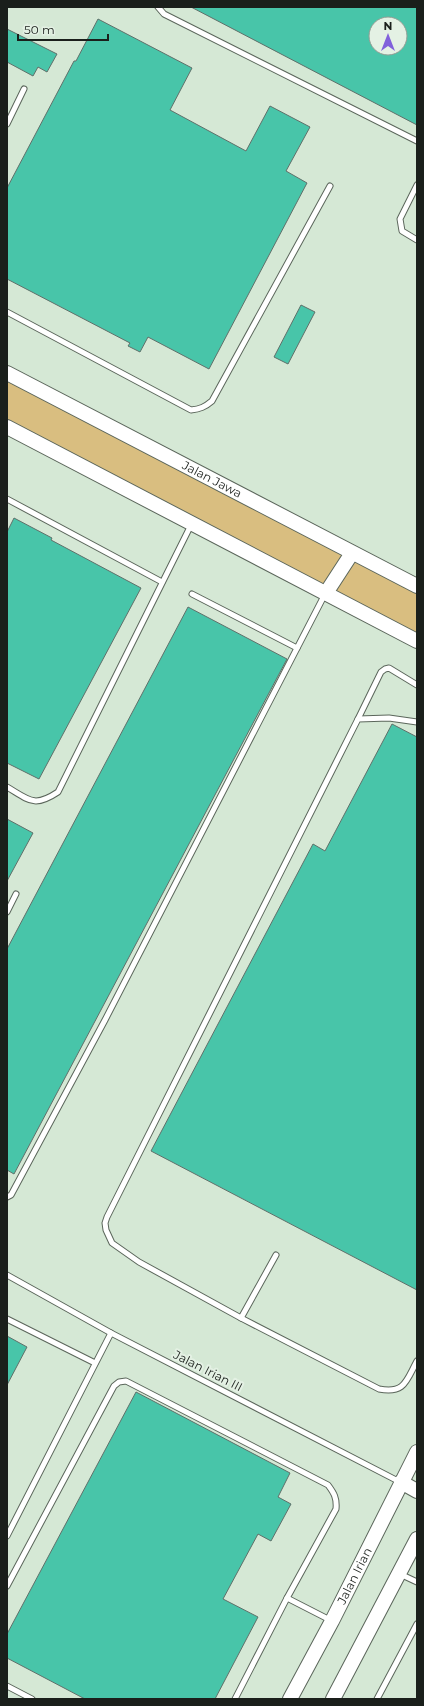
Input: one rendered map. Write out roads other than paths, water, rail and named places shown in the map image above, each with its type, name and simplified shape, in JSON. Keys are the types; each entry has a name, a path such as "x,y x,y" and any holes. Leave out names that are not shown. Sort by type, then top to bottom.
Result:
{"street":[{"name":"Jalan Jawa","path":"7,373 417,586"},
{"path":"7,427 417,641"},
{"path":"326,593 352,553"},
{"name":"Jalan Irian","path":"290,1699 332,1622 417,1452"},
{"path":"401,1482 417,1491"},
{"path":"333,1699 417,1539"}],"lane":[{"path":"158,7 164,14 417,141"},
{"path":"7,124 24,89"},
{"path":"417,185 400,219 400,224 402,231 417,240"},
{"path":"7,312 190,410 200,409 212,401 330,186"},
{"path":"7,499 162,582"},
{"path":"7,787 32,801 39,802 46,800 58,792 191,524"},
{"path":"7,1197 11,1195 105,1020 326,593"},
{"path":"192,594 297,648"},
{"path":"417,685 389,668 381,672 149,1131 105,1223 106,1230 112,1243 139,1262 241,1318 379,1389 390,1391 398,1390 403,1387 417,1361"},
{"path":"358,719 389,718 417,722"},
{"path":"7,912 16,894"},
{"path":"241,1318 276,1255"},
{"name":"Jalan Irian III","path":"7,1276 111,1333 401,1482"},
{"path":"7,1319 95,1363"},
{"path":"7,1536 111,1333"},
{"path":"7,1586 114,1386 119,1382 126,1381 328,1485 335,1494 337,1500 336,1509 287,1598 235,1699"},
{"path":"399,1574 417,1582"},
{"path":"287,1598 332,1622"},
{"path":"377,1699 417,1624"},
{"path":"7,1686 32,1699"}]}
